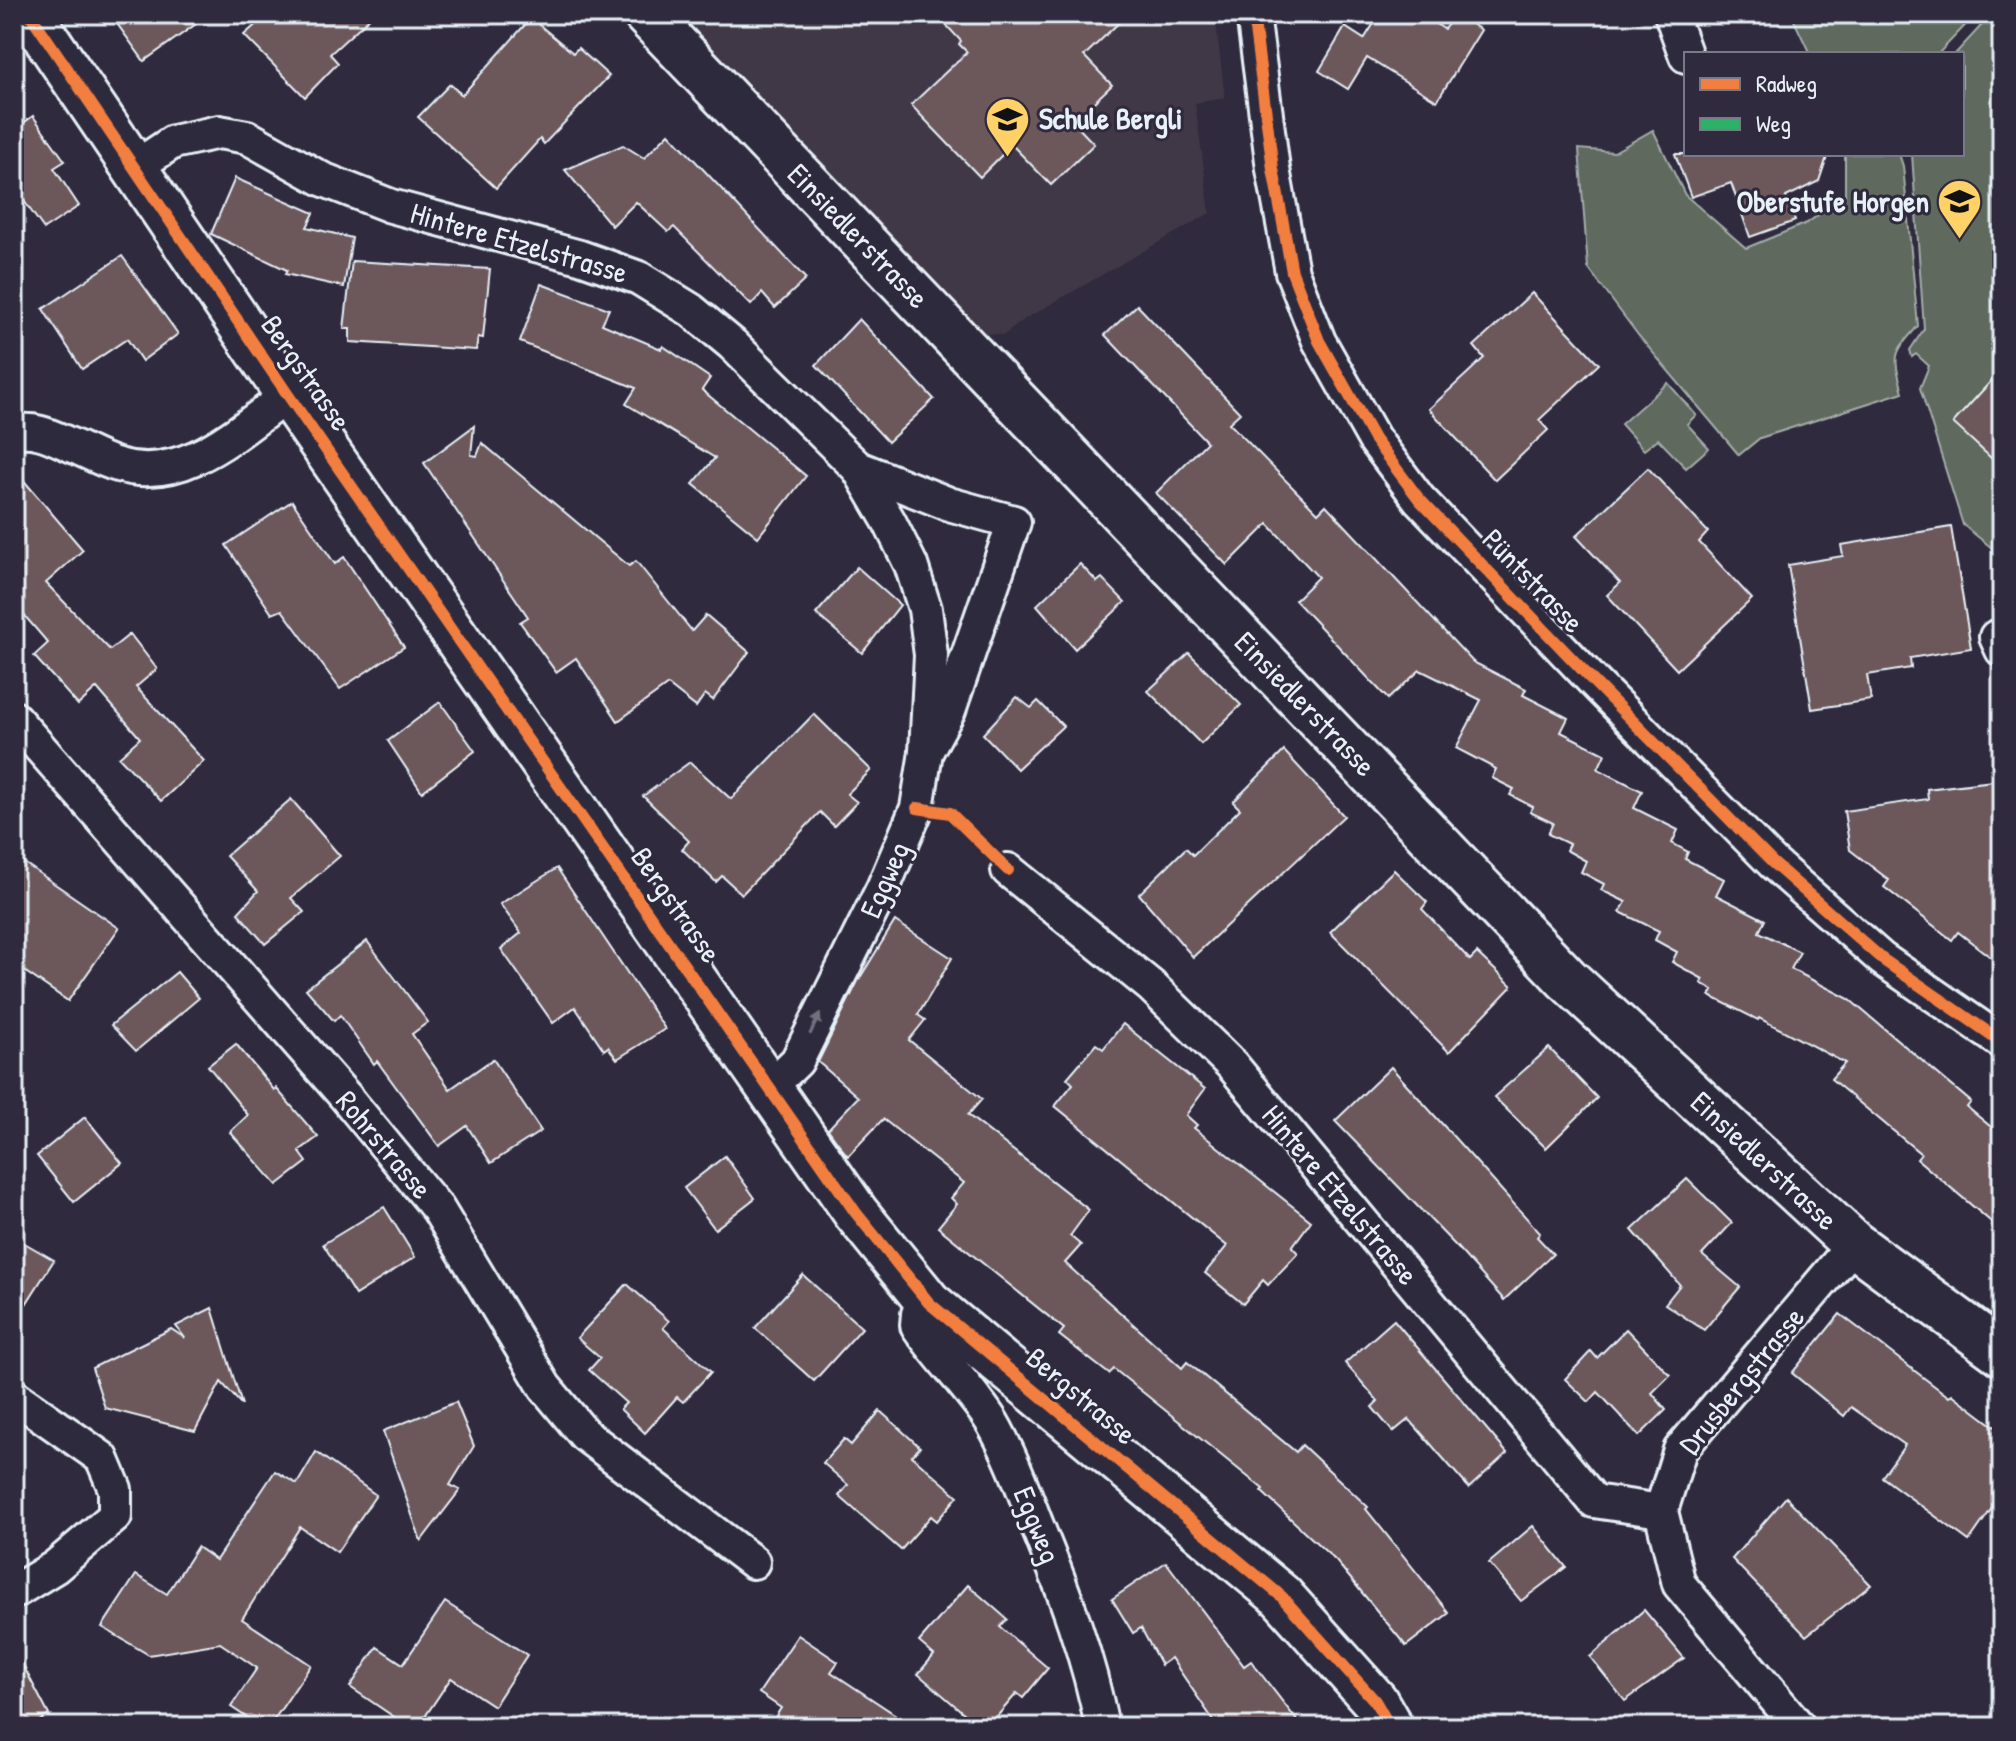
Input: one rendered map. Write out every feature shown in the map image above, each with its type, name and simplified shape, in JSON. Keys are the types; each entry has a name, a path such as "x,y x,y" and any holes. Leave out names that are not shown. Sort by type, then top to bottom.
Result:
{"street":[{"name":"Bergstrasse","path":"30,14 288,395 856,1213 929,1303 1281,1596 1375,1701 1390,1727"},
{"name":"Einsiedlerstrasse","path":"646,14 1567,979 1854,1244 2002,1353"},
{"name":"Püntstrasse","path":"1253,14 1273,169 1292,272 1319,341 1374,439 1419,499 1773,863 1882,959 2002,1042"},
{"path":"1671,14 1685,52"},
{"name":"Hintere Etzelstrasse","path":"134,168 173,142 219,132 247,137 322,179 391,206 580,257 639,278 691,310 732,344 858,468 911,565 925,609 931,655 926,752"},
{"path":"20,426 119,466 153,470 184,463 212,449 288,395"},
{"name":"Hintere Etzelstrasse","path":"858,468 949,504 1014,522"},
{"name":"Eggweg","path":"770,1087 797,1061 883,888 917,808 926,752 949,710 1014,522"},
{"name":"Rohrstrasse","path":"14,718 345,1096 438,1209 545,1387 585,1435 753,1562"},
{"name":"Hintere Etzelstrasse","path":"1008,870 1151,986 1232,1065 1594,1501 1661,1511"},
{"name":"Drusbergstrasse","path":"1661,1511 1680,1450 1854,1244"},
{"name":"Eggweg","path":"929,1303 918,1314 917,1325 992,1423 1022,1486 1072,1620 1102,1727"},
{"path":"14,1396 102,1458 115,1489 115,1516 55,1567 14,1592"},
{"path":"1661,1511 1679,1584 1799,1727"}],"shaded area":[{"name":"Schule Bergli","path":"678,14 1215,14 1225,98 1195,103 1210,213 1025,319 1004,335 979,333"}],"green space":[{"path":"1791,14 1976,14 1940,52 1809,52"},
{"name":"Oberstufe Horgen","path":"1992,14 2002,14 2002,369 1954,423 2002,468 2002,556 1963,525 1920,388 1929,366 1916,354 1912,357 1910,350 1924,329 1912,156 1964,156 1964,52 1957,52"},
{"path":"1653,130 1685,195 1746,248 1807,223 1845,196 1845,156 1900,156 1918,326 1903,343 1897,356 1903,392 1760,438 1739,455 1638,335 1588,268 1579,149 1614,152"},
{"path":"1668,383 1696,415 1687,424 1709,448 1686,468 1658,439 1644,450 1621,424"}],"building":[{"path":"110,14 210,14 144,61"},
{"path":"268,14 374,14 330,54 338,63 305,97 244,35"},
{"path":"936,14 1128,14 1084,56 1112,85 1073,122 1094,144 1051,185 1012,145 980,177 911,105 967,52"},
{"path":"1380,14 1420,14 1444,29 1456,14 1481,30 1437,101 1367,58 1348,89 1319,71 1345,27 1364,39"},
{"path":"531,18 573,53 578,48 609,76 544,144 540,139 496,188 418,117 450,84 462,95"},
{"path":"33,116 65,161 54,168 79,206 44,229 14,187 14,130"},
{"path":"669,133 806,279 775,308 762,293 751,305 674,227 668,232 636,202 612,226 565,170 623,145 644,158"},
{"path":"1675,154 1827,156 1819,181 1786,197 1795,221 1750,237 1731,183 1691,197"},
{"path":"235,178 314,213 307,227 352,238 344,287 285,274 287,270 211,234"},
{"path":"122,256 178,334 142,361 127,339 82,369 43,309"},
{"path":"352,261 490,269 483,338 478,337 476,350 350,342 350,329 344,329"},
{"path":"541,284 609,309 602,324 661,349 663,346 710,378 702,390 806,476 758,537 693,484 715,458 626,404 636,388 520,342"},
{"path":"1532,293 1599,364 1539,420 1548,430 1495,480 1429,409 1484,358 1474,346"},
{"path":"1137,305 1240,413 1229,423 1318,513 1326,505 1473,662 1526,689 1523,695 1568,718 1561,732 1605,754 1598,769 1642,791 1634,808 1678,830 1672,843 1688,852 1685,859 1724,879 1716,895 1765,920 1759,932 1800,952 1791,969 1849,999 1971,1102 1967,1107 2002,1136 2002,1231 1917,1159 1921,1154 1831,1079 1845,1063 1710,996 1713,990 1701,983 1703,979 1672,962 1677,952 1655,940 1659,931 1620,912 1626,902 1601,890 1604,884 1581,872 1586,861 1566,850 1569,844 1548,834 1553,823 1530,812 1533,807 1510,795 1514,789 1492,778 1496,769 1456,748 1481,700 1420,670 1388,699 1295,600 1318,577 1268,524 1227,565 1156,493 1207,442 1105,335"},
{"path":"859,319 934,399 888,442 816,365"},
{"path":"2002,369 2002,468 1953,423"},
{"path":"474,426 471,455 477,456 482,443 629,566 636,561 692,631 706,615 749,652 713,700 705,694 696,707 668,685 618,721 576,658 556,672 520,622 528,617 424,463"},
{"path":"1648,468 1708,532 1699,542 1752,599 1677,670 1607,595 1620,583 1576,536"},
{"path":"14,469 83,550 46,583 110,650 130,634 157,669 136,687 204,761 161,801 119,757 140,738 97,688 78,705 34,656 48,643 18,608 14,611"},
{"path":"292,501 335,564 344,557 404,647 340,689 282,610 272,614 226,545"},
{"path":"1951,527 1971,648 1910,658 1911,668 1867,675 1871,700 1812,709 1788,565 1843,556 1841,545"},
{"path":"1080,564 1097,582 1102,578 1125,602 1075,649 1037,605"},
{"path":"857,567 900,605 862,653 816,614"},
{"path":"1189,653 1241,705 1201,744 1148,691"},
{"path":"1017,697 1031,708 1038,701 1063,726 1017,769 983,734"},
{"path":"440,702 475,751 422,792 388,741"},
{"path":"814,714 871,770 847,794 857,802 834,826 820,812 742,894 722,876 716,882 682,849 689,841 643,796 690,762 731,799"},
{"path":"1284,751 1344,816 1193,957 1139,894 1186,848 1193,855 1240,809 1233,802"},
{"path":"2002,780 2002,966 1958,932 1952,940 1884,887 1889,880 1850,850 1844,811 1928,799 1927,789"},
{"path":"291,799 340,856 291,898 304,912 265,944 238,913 258,891 226,856"},
{"path":"14,856 119,928 68,1001 14,964"},
{"path":"557,868 665,1029 617,1059 608,1047 604,1050 575,1007 553,1023 501,949 521,933 500,904"},
{"path":"1394,870 1427,902 1422,909 1470,960 1477,953 1512,986 1449,1052 1330,932"},
{"path":"895,921 952,958 918,1015 925,1020 909,1040 982,1099 968,1115 1089,1210 1070,1236 1081,1245 1065,1263 1182,1368 1187,1362 1296,1452 1302,1445 1368,1507 1366,1509 1449,1613 1406,1646 1336,1561 1261,1491 1263,1489 1114,1369 1109,1374 1059,1335 1064,1329 938,1227 957,1204 951,1198 964,1183 883,1119 848,1156 828,1129 858,1097 818,1062 858,981"},
{"path":"367,941 428,1022 412,1034 450,1089 493,1059 541,1131 491,1163 467,1126 439,1146 377,1061 374,1064 340,1015 334,1021 306,989"},
{"path":"177,972 199,998 136,1051 111,1025"},
{"path":"1123,1024 1205,1089 1186,1115 1197,1125 1194,1128 1311,1221 1292,1247 1298,1253 1268,1285 1263,1280 1243,1304 1205,1273 1227,1246 1055,1106 1073,1084 1067,1078 1096,1044 1103,1049"},
{"path":"236,1044 318,1137 299,1151 307,1162 277,1185 230,1132 248,1115 208,1066"},
{"path":"1549,1048 1597,1098 1546,1148 1494,1097"},
{"path":"1391,1067 1540,1233 1537,1237 1553,1254 1504,1300 1335,1121"},
{"path":"85,1117 122,1163 74,1202 37,1156"},
{"path":"725,1156 755,1198 715,1229 684,1188"},
{"path":"1687,1179 1732,1223 1702,1255 1740,1287 1704,1330 1665,1304 1680,1285 1632,1230"},
{"path":"384,1207 415,1257 355,1295 323,1244"},
{"path":"14,1237 54,1260 14,1323"},
{"path":"803,1275 862,1328 814,1381 755,1328"},
{"path":"627,1284 669,1321 663,1328 711,1372 683,1402 677,1397 645,1433 620,1409 626,1403 589,1370 600,1358 577,1338"},
{"path":"212,1308 242,1405 221,1382 195,1431 105,1408 92,1368 171,1329 185,1338 176,1326"},
{"path":"1840,1314 1949,1397 1952,1394 2002,1432 2002,1494 1969,1541 1882,1477 1905,1445 1851,1407 1844,1416 1792,1373"},
{"path":"1394,1320 1507,1453 1469,1488 1409,1419 1393,1432 1372,1407 1378,1401 1345,1363"},
{"path":"1626,1329 1670,1375 1652,1393 1666,1410 1639,1436 1598,1392 1589,1402 1565,1379 1591,1351 1597,1358"},
{"path":"456,1402 474,1446 450,1485 460,1490 421,1541 383,1431"},
{"path":"880,1411 920,1447 912,1456 958,1496 937,1521 931,1516 901,1550 839,1496 848,1485 823,1463 844,1439 851,1445"},
{"path":"316,1452 376,1495 337,1552 300,1527 242,1619 311,1665 269,1727 261,1727 231,1707 257,1668 220,1643 149,1655 102,1627 136,1575 167,1594 197,1547 216,1560 275,1471 297,1484"},
{"path":"1786,1497 1871,1585 1806,1636 1732,1559"},
{"path":"1533,1526 1566,1567 1521,1601 1489,1563"},
{"path":"1166,1562 1244,1666 1251,1661 1302,1727 1218,1727 1171,1658 1161,1665 1141,1628 1133,1633 1112,1599"},
{"path":"968,1585 1007,1619 1000,1627 1048,1668 1023,1698 1017,1693 988,1727 980,1727 918,1674 934,1655 919,1642"},
{"path":"445,1602 527,1655 494,1706 451,1678 418,1727 409,1727 350,1687 377,1647 403,1664"},
{"path":"1644,1610 1684,1658 1625,1701 1590,1657"},
{"path":"798,1635 838,1662 831,1672 914,1727 769,1727 781,1708 759,1693"},
{"path":"14,1648 49,1715 30,1727 14,1727"}],"marked path":[{"path":"1254,18 1277,14"}],"cycle path":[{"path":"30,14 288,395 856,1213 929,1303 1281,1596 1375,1701 1390,1727"},
{"path":"1253,14 1273,169 1292,272 1319,341 1374,439 1419,499 1773,863 1882,959 2002,1042"},
{"path":"917,808 950,813 1008,870"}],"place":[{"name":"Schule Bergli","path":"1008,158"},
{"name":"Oberstufe Horgen","path":"1960,241"}]}
